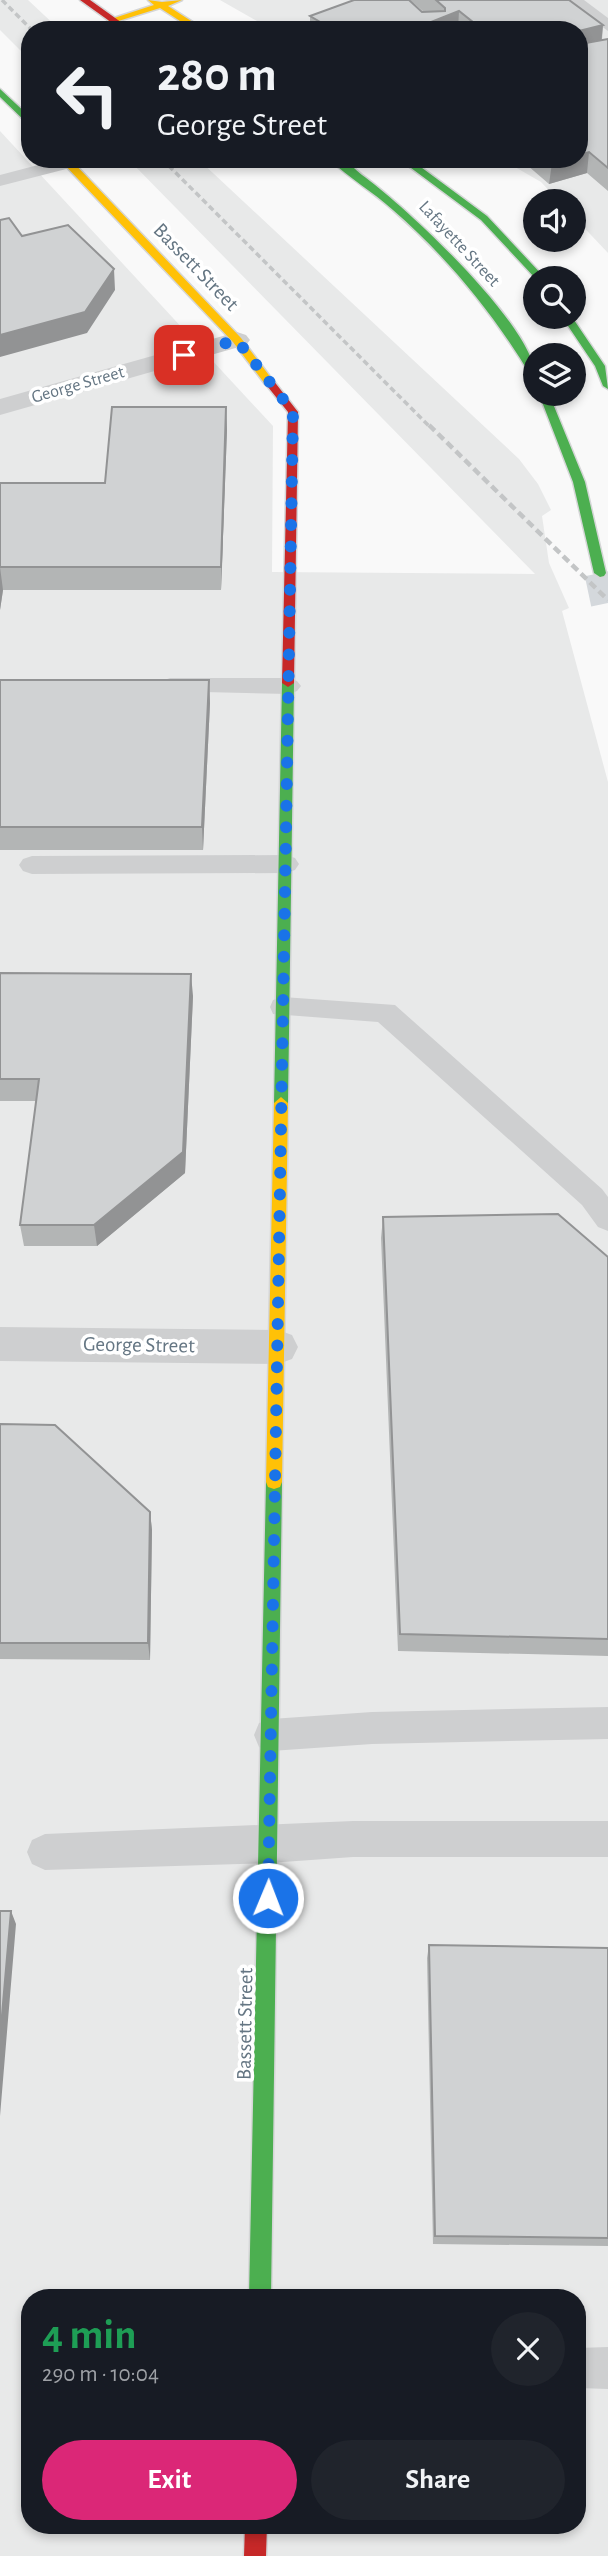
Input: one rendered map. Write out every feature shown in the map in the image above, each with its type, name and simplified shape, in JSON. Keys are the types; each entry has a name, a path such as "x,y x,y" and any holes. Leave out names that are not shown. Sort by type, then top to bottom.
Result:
{"street":[{"path":"85,0 112,20 155,2 178,0"},
{"path":"155,2 186,21"},
{"path":"0,92 21,114"},
{"name":"Bassett Street","path":"73,168 237,340 293,412 260,2289"},
{"name":"Lafayette Street","path":"346,168 394,203 455,264 495,311 523,355"},
{"name":"Lafayette Street","path":"416,168 484,218 529,266"},
{"path":"575,329 600,366 608,386"},
{"name":"George Street","path":"0,407 237,340"},
{"path":"549,406 579,482 600,573"},
{"name":"George Street","path":"0,1344 278,1347"},
{"path":"255,2556 256,2534"}],"lane":[{"path":"574,0 608,26"},
{"path":"0,181 43,168"},
{"path":"149,687 289,686"},
{"path":"32,865 286,864"},
{"path":"283,1007 385,1012 592,1197 608,1219"},
{"path":"271,1735 372,1728 608,1723"},
{"path":"45,1852 269,1845 353,1839 608,1839"},
{"path":"586,2368 608,2368"}],"shaded area":[{"path":"0,0 28,0 50,21 21,21 21,51 0,30"},
{"path":"220,0 608,0 608,253 586,230 586,189 548,189 517,168 588,168 588,21 257,21"},
{"path":"0,131 21,154 21,168 34,168 273,426 272,572 535,574 137,168 208,168 519,459 538,484 551,510 542,516 549,563 569,608 562,611 608,782 608,2556 0,2556"}],"building":[{"path":"354,0 409,0 422,12 445,11 436,0 569,0 603,25 588,29 588,21 472,21 459,11 434,21 319,21 310,16"},
{"path":"608,39 608,168 589,152 588,43"},
{"path":"9,218 22,236 68,225 114,269 85,312 0,335 0,220"},
{"path":"112,407 226,407 221,567 0,567 0,483 105,483"},
{"path":"0,680 209,680 202,827 0,827"},
{"path":"0,973 191,974 183,1152 94,1225 20,1225 39,1079 0,1079"},
{"path":"558,1214 608,1257 608,1639 400,1634 383,1217"},
{"path":"0,1424 55,1425 150,1512 148,1643 0,1643"},
{"path":"0,1911 11,1911 0,2038"},
{"path":"429,1945 608,1948 608,2238 435,2236"}],"tunnel":[{"path":"600,573 608,611"}],"railway":[{"path":"2,0 23,21"},
{"path":"171,168 430,427"},
{"path":"429,425 608,600"}],"traffic: fast":[{"path":"0,92 21,114"},
{"path":"346,168 394,205 448,256 495,313 523,355"},
{"path":"416,168 484,218 529,266"},
{"path":"575,329 600,366 608,386"},
{"path":"549,406 579,482 600,573"},
{"path":"281,1103 288,683"},
{"path":"260,2289 274,1482"}],"traffic: slow":[{"path":"152,0 186,21"},
{"path":"112,20 178,0"},
{"path":"73,168 237,340 269,382"},
{"path":"274,1482 281,1103"}],"traffic: jam":[{"path":"84,0 115,21"},
{"path":"269,382 293,412 288,683"},
{"path":"255,2556 256,2534"}],"route":[{"path":"184,355 237,340 293,412 268,1898"}]}
